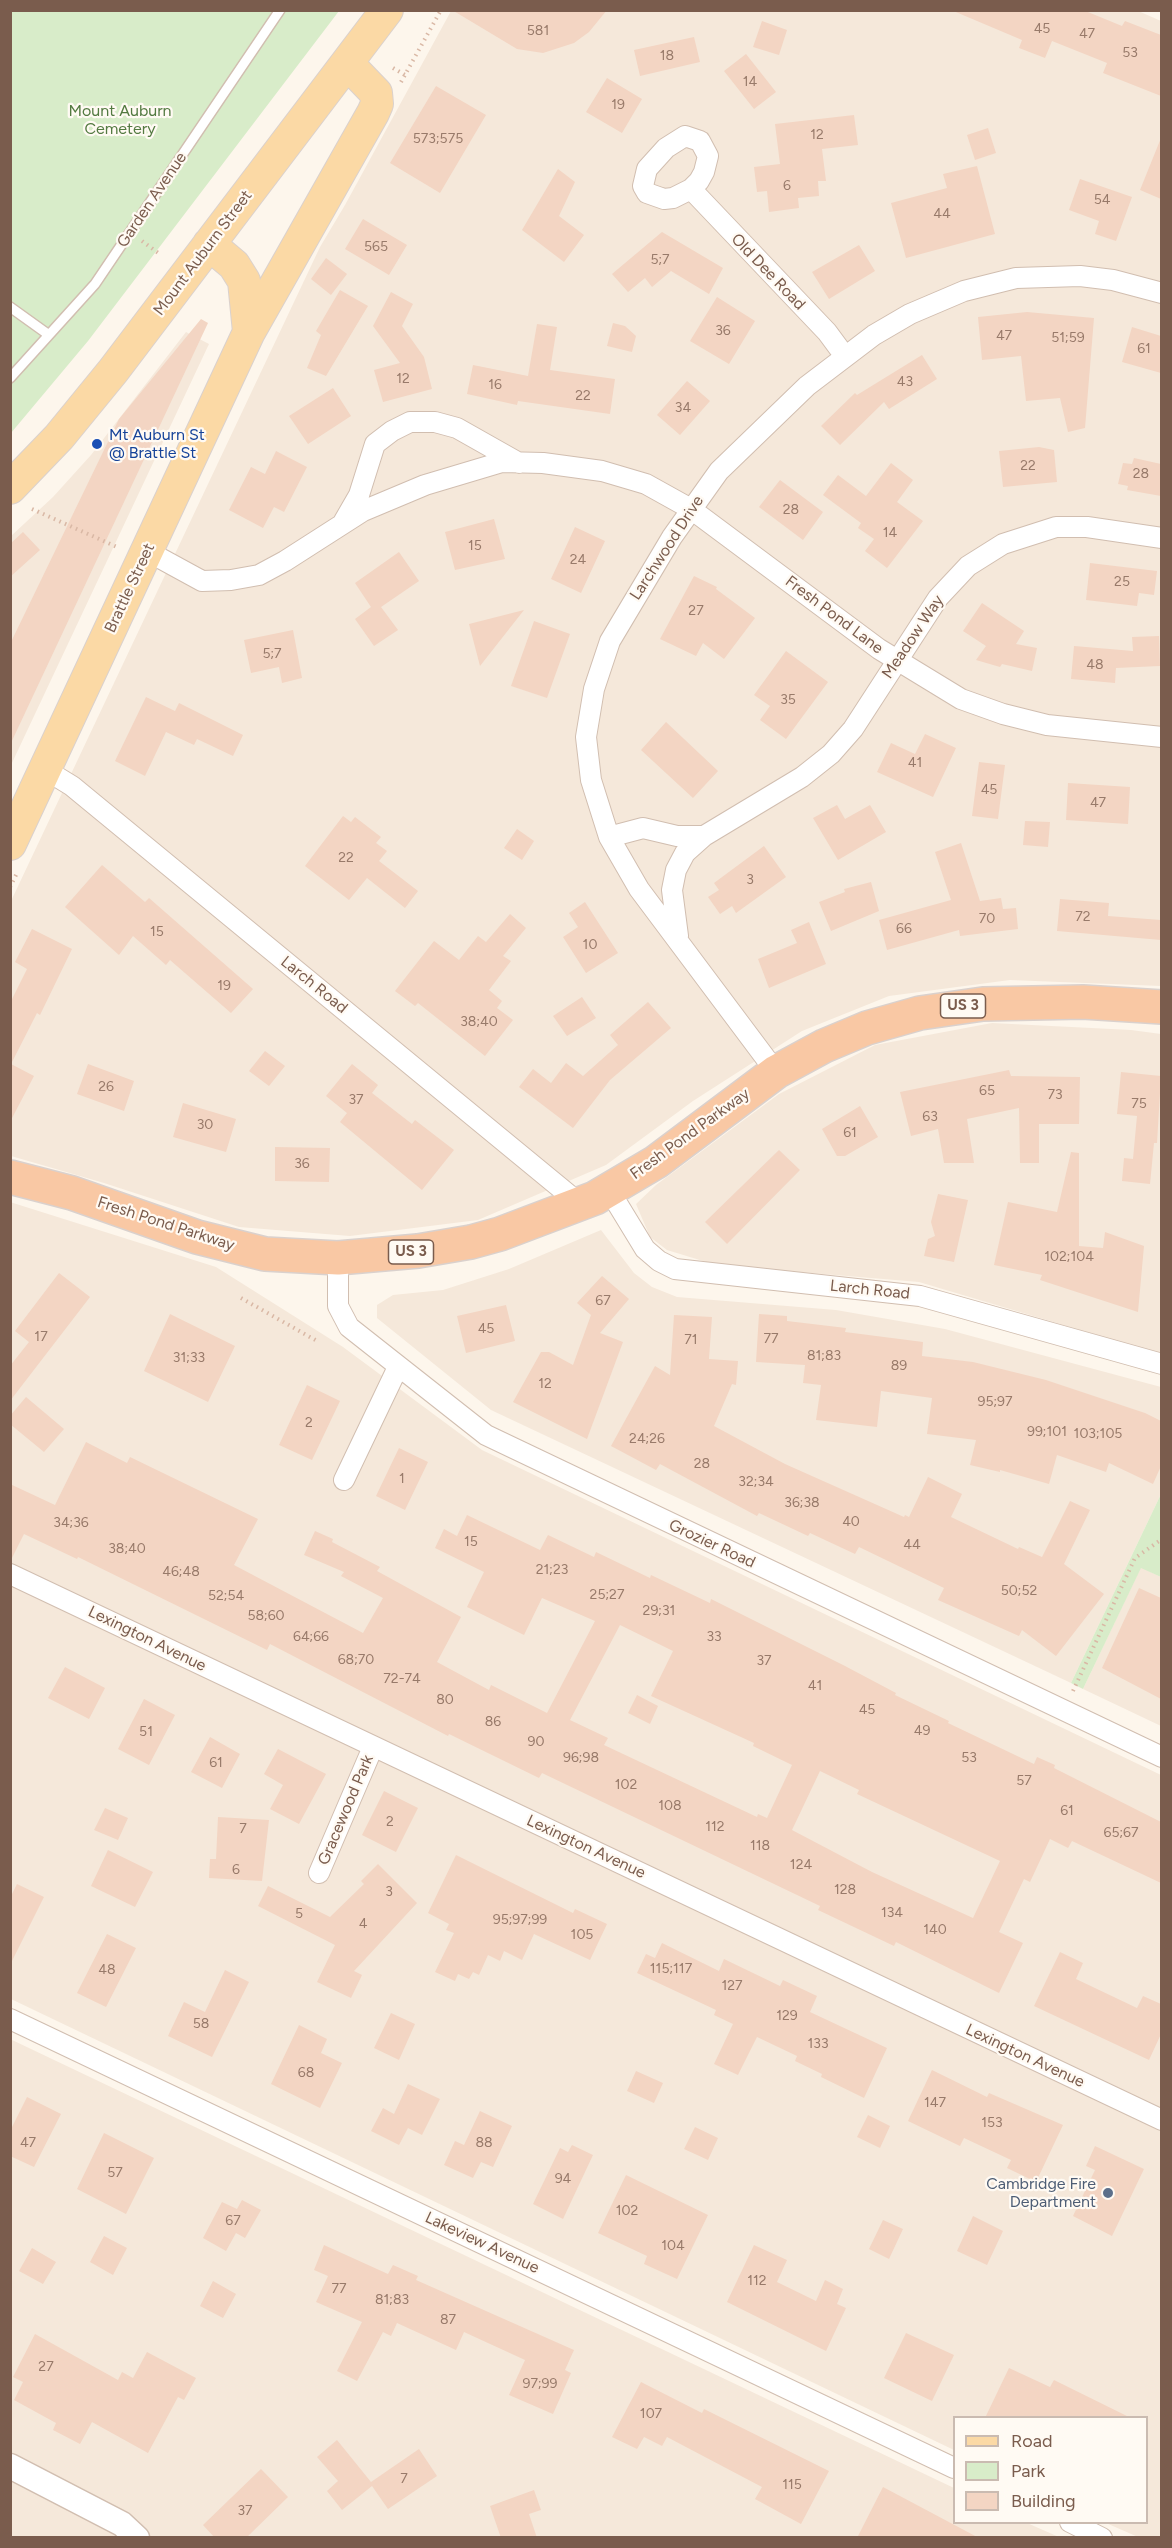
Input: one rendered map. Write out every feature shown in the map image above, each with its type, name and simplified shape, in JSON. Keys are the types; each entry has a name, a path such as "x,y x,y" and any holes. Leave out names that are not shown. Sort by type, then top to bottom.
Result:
{"highway":[{"name":"Fresh Pond Parkway","path":"10,1177 72,1193 175,1230 265,1254 338,1258 418,1251 471,1242 580,1204 609,1190 656,1162 776,1072 824,1046 867,1028 943,1009 983,1004 1041,1002 1161,1007"}],"main road":[{"name":"Mount Auburn Street","path":"21,498 86,405 347,63 382,12"},
{"name":"Brattle Street","path":"10,844 45,770 132,549 249,332 376,107 376,93 347,63"},
{"name":"Brattle Street","path":"209,244 234,265 245,284 249,332"}],"street":[{"name":"Old Dee Road","path":"691,189 818,323 844,355"},
{"name":"Larchwood Drive","path":"776,1072 633,880 609,837 597,803 587,758 587,726 601,663 615,630 691,508 719,471 748,440 844,355 910,314 964,291 1032,276 1080,276 1113,280 1161,293"},
{"name":"Fresh Pond Lane","path":"341,525 359,495 375,444 392,431 410,422 435,422 457,428 519,463"},
{"name":"Fresh Pond Lane","path":"132,549 202,581 231,580 259,574 363,511 425,485 502,462 560,465 612,473 646,484 691,508 896,661 947,693 1003,714 1063,727 1161,737"},
{"name":"Meadow Way","path":"680,945 673,912 673,880 685,853 704,836 802,777 831,754 853,729 896,661 948,586 980,557 1004,544 1043,530 1066,526 1161,538"},
{"name":"Larch Road","path":"45,770 72,786 580,1204"},
{"path":"609,837 643,828 677,836 704,836"},
{"name":"Larch Road","path":"609,1190 645,1249 659,1261 675,1269 920,1296 1161,1364"},
{"name":"Grozier Road","path":"338,1258 338,1306 344,1320 356,1334 486,1435 1161,1757"},
{"path":"344,1480 398,1367"},
{"name":"Lexington Avenue","path":"10,1574 1161,2120"},
{"name":"Gracewood Park","path":"319,1874 373,1747"},
{"name":"Lakeview Avenue","path":"10,2019 953,2468"},
{"path":"10,2466 122,2524 137,2538"},
{"path":"1072,2524 1102,2538"}],"lane":[{"name":"Garden Avenue","path":"10,378 95,284 280,10"},
{"path":"10,307 49,335"}],"path":[{"path":"405,75 441,10"},
{"path":"131,233 161,255"},
{"path":"21,498 132,549"},
{"path":"241,1298 316,1341"},
{"path":"1072,1692 1135,1558 1161,1539"}],"shaded area":[{"path":"1136,10 1161,21 1161,986 1010,980 889,996 802,1031 693,1101 606,1165 478,1220 350,1236 239,1227 104,1183 11,1156 11,901 320,247 451,11"},
{"path":"186,332 209,344 11,765 11,536 53,497 91,455"},
{"path":"992,1023 1131,1030 1161,1034 1161,1354 919,1282 716,1265 667,1250 650,1237 636,1204 656,1185 779,1094 875,1045"},
{"path":"10,1202 216,1267 343,1347 482,1450 1161,1775 1161,2537 1138,2537 1108,2524 1148,2524 1148,2416 953,2416 953,2450 11,1999"},
{"path":"601,1230 634,1273 652,1287 677,1297 836,1310 945,1329 1161,1387 1161,1494 1071,1683 491,1410 377,1318 377,1305 393,1295 443,1290 509,1269"},
{"path":"1141,1567 1161,1577 1161,1726 1083,1689"},
{"path":"10,2039 953,2488 953,2524 1029,2524 1059,2537 11,2537"}],"green space":[{"name":"Mount Auburn Cemetery","path":"11,11 339,11 88,341 11,433"},
{"path":"1161,1494 1161,1577 1141,1568 1083,1689 1071,1683"}],"building":[{"path":"452,10 607,10 589,32 574,43 543,53 517,49"},
{"path":"951,10 1083,10 1122,26 1125,21 1161,35 1161,96 1103,73 1107,63 1052,41 1045,58 1019,48 1022,40"},
{"path":"762,21 787,30 779,55 753,47"},
{"path":"694,37 700,62 640,76 634,50"},
{"path":"746,54 776,92 754,109 724,71"},
{"path":"607,78 642,99 622,133 586,112"},
{"path":"436,86 486,115 440,193 390,163"},
{"path":"854,115 858,145 822,149 826,181 818,181 819,196 798,198 799,208 769,212 767,191 757,192 754,167 780,164 775,124"},
{"path":"988,128 996,153 975,160 967,135"},
{"path":"1161,138 1161,199 1140,190"},
{"path":"977,166 995,234 906,258 891,203 947,188 943,174"},
{"path":"558,169 575,182 559,216 584,235 564,262 522,230"},
{"path":"1080,179 1132,197 1116,241 1095,234 1099,221 1069,210"},
{"path":"363,219 407,245 389,275 345,249"},
{"path":"662,232 723,268 709,294 671,271 652,287 645,278 628,292 612,274"},
{"path":"859,245 875,271 829,299 812,272"},
{"path":"326,258 347,274 331,295 311,279"},
{"path":"340,290 368,306 326,376 307,368 321,335 316,331"},
{"path":"391,292 413,304 402,326 424,357 432,389 383,402 374,370 400,363 373,326"},
{"path":"717,297 755,321 729,364 690,341"},
{"path":"1027,312 1094,318 1085,428 1068,432 1060,398 1026,401 1021,356 982,360 978,317"},
{"path":"201,319 208,323 10,745 10,644 119,419"},
{"path":"613,323 625,326 636,336 632,352 607,346"},
{"path":"537,324 557,327 550,370 615,379 610,414 518,401 517,405 467,394 473,365 528,376"},
{"path":"1132,327 1161,336 1161,373 1122,362"},
{"path":"922,355 937,379 889,409 884,402 840,445 821,426 855,393 857,395"},
{"path":"687,381 710,401 680,435 657,415"},
{"path":"333,388 351,416 308,444 289,416"},
{"path":"1039,447 1054,450 1057,482 1003,487 999,451"},
{"path":"276,451 307,467 284,512 274,507 263,528 229,510 251,467 265,474"},
{"path":"1134,458 1161,464 1161,496 1127,490 1128,486 1118,484 1123,463 1132,464"},
{"path":"891,463 913,480 897,502 923,521 887,568 865,551 874,539 858,528 861,523 823,495 838,475 866,496"},
{"path":"780,480 823,512 803,540 759,507"},
{"path":"494,519 505,559 455,570 445,532"},
{"path":"575,527 605,541 581,593 551,579"},
{"path":"23,532 40,550 10,577 10,544"},
{"path":"399,552 419,581 381,607 398,630 374,646 355,619 371,607 355,583"},
{"path":"1090,563 1157,571 1154,595 1139,593 1137,606 1086,600"},
{"path":"694,576 717,587 716,589 755,618 724,659 703,643 696,656 660,639"},
{"path":"982,603 1024,631 1016,644 1037,648 1032,671 1002,664 1000,667 976,660 986,646 963,631"},
{"path":"524,610 480,666 469,624"},
{"path":"534,621 570,634 547,698 511,686"},
{"path":"293,630 302,678 282,683 279,667 251,673 244,640"},
{"path":"1159,636 1160,666 1116,668 1115,683 1071,679 1074,646 1133,651 1132,637"},
{"path":"786,651 828,682 786,739 760,720 770,706 754,695"},
{"path":"146,697 175,711 179,703 243,735 233,756 197,739 194,745 166,732 145,776 115,761"},
{"path":"666,722 718,771 693,798 641,750"},
{"path":"925,734 956,748 933,797 877,772 891,743 915,754"},
{"path":"979,762 1005,765 998,819 972,816"},
{"path":"1068,783 1130,787 1128,824 1066,820"},
{"path":"837,805 845,819 870,805 886,832 838,860 813,818"},
{"path":"343,816 351,822 355,817 381,837 376,843 387,851 379,861 418,891 405,908 367,878 349,900 305,866"},
{"path":"1025,821 1050,822 1048,847 1023,845"},
{"path":"517,829 534,841 522,860 504,848"},
{"path":"961,843 980,901 1001,898 1003,909 1016,908 1018,929 960,936 959,930 887,950 879,920 951,900 935,852"},
{"path":"764,846 786,877 736,913 732,906 720,914 708,897 719,890 714,883"},
{"path":"102,865 145,902 149,898 253,989 231,1013 170,960 166,965 133,936 119,955 65,907"},
{"path":"871,882 879,911 831,931 819,902 845,892 844,889"},
{"path":"1060,899 1109,903 1108,916 1161,920 1161,940 1057,931"},
{"path":"585,902 618,953 586,973 563,937 578,927 569,913"},
{"path":"510,914 526,928 503,956 511,961 489,990 502,1001 497,1008 513,1020 485,1056 418,1003 415,1006 395,991 434,941 459,960 478,936 486,942"},
{"path":"809,922 826,964 769,988 758,959 797,943 791,930"},
{"path":"32,929 72,949 40,1015 37,1013 11,1064 34,1076 10,1122 10,1003 27,969 15,962"},
{"path":"582,997 596,1018 567,1036 553,1016"},
{"path":"648,1002 671,1028 610,1080 573,1128 519,1087 533,1069 551,1083 566,1063 583,1076 618,1045 610,1035"},
{"path":"265,1051 285,1066 269,1086 249,1071"},
{"path":"88,1064 134,1081 124,1111 77,1094"},
{"path":"352,1064 378,1085 372,1093 412,1124 415,1120 454,1150 422,1190 340,1122 347,1113 326,1096"},
{"path":"1009,1070 1011,1076 1080,1077 1079,1124 1039,1124 1039,1163 1020,1163 1019,1108 967,1119 974,1163 944,1163 938,1129 911,1136 900,1092"},
{"path":"1121,1072 1161,1076 1157,1143 1154,1143 1150,1184 1122,1181 1124,1158 1133,1159 1137,1116 1117,1114"},
{"path":"183,1103 236,1119 226,1152 173,1137"},
{"path":"860,1106 878,1137 845,1156 837,1156 822,1129"},
{"path":"275,1147 330,1148 329,1182 275,1181"},
{"path":"779,1150 800,1170 727,1244 705,1222"},
{"path":"1071,1152 1079,1153 1079,1246 1103,1248 1105,1232 1144,1246 1138,1312 1040,1280 1042,1275 994,1265 1008,1202 1057,1212"},
{"path":"938,1194 968,1200 954,1262 924,1256 928,1239 935,1236 931,1222"},
{"path":"59,1273 90,1297 10,1401 10,1366 29,1342 15,1331"},
{"path":"602,1276 629,1299 600,1333 623,1342 587,1439 513,1402 541,1352 549,1352 573,1365 591,1315 577,1303"},
{"path":"506,1305 515,1341 466,1353 457,1316"},
{"path":"170,1314 235,1346 208,1402 144,1371"},
{"path":"759,1314 787,1316 787,1321 846,1328 845,1332 923,1342 922,1356 973,1362 1046,1380 1145,1413 1161,1421 1161,1466 1153,1484 1109,1463 1106,1472 1057,1455 1049,1484 1000,1470 1000,1472 970,1465 976,1440 927,1434 932,1398 881,1391 877,1427 816,1420 821,1385 803,1383 805,1365 756,1362"},
{"path":"674,1315 712,1317 709,1359 738,1361 736,1385 732,1384 714,1426 785,1464 904,1517 905,1515 909,1517 928,1477 962,1494 951,1517 1018,1549 1019,1547 1042,1557 1070,1501 1090,1510 1064,1564 1104,1594 1056,1656 1022,1630 1019,1636 938,1600 944,1588 859,1547 855,1554 810,1533 808,1536 759,1513 757,1516 660,1464 656,1470 611,1446 655,1366 670,1375"},
{"path":"307,1385 340,1401 312,1460 279,1445"},
{"path":"26,1397 64,1429 44,1452 10,1424 10,1416"},
{"path":"86,1442 127,1463 130,1457 258,1519 234,1565 363,1633 383,1598 341,1576 344,1572 304,1555 315,1531 380,1567 377,1571 461,1617 437,1662 489,1690 491,1685 547,1713 595,1621 542,1598 524,1635 467,1607 484,1572 435,1548 444,1529 457,1536 467,1515 540,1550 548,1535 594,1557 596,1552 650,1578 651,1575 710,1603 711,1599 845,1666 896,1693 895,1695 949,1721 948,1723 1034,1764 1037,1757 1055,1765 1054,1768 1161,1822 1161,1883 1072,1841 1068,1848 1050,1839 1030,1882 1024,1879 999,1932 1023,1943 999,1993 896,1942 894,1946 818,1910 820,1906 542,1773 539,1778 449,1734 448,1736 270,1644 267,1650 78,1557 77,1559 24,1534 10,1562 10,1484 55,1505","holes":["620,1625 673,1651 651,1696 754,1743 753,1746 792,1765 767,1818 758,1814 757,1817 604,1745 608,1738 570,1720","820,1771 859,1790 857,1794 1000,1861 973,1918 872,1872 792,1830"]},
{"path":"399,1448 428,1462 405,1510 376,1496"},
{"path":"1139,1588 1161,1598 1161,1699 1102,1668"},
{"path":"65,1667 105,1688 89,1719 48,1698"},
{"path":"637,1695 658,1706 650,1724 628,1713"},
{"path":"144,1699 175,1715 149,1765 118,1749"},
{"path":"210,1737 240,1754 222,1788 191,1772"},
{"path":"278,1749 326,1774 299,1824 270,1809 283,1785 264,1774"},
{"path":"384,1791 418,1808 396,1852 362,1835"},
{"path":"105,1808 128,1818 118,1840 94,1830"},
{"path":"218,1817 269,1820 262,1881 209,1878 210,1859 216,1859"},
{"path":"108,1850 153,1872 135,1907 91,1886"},
{"path":"456,1855 573,1913 575,1909 607,1924 590,1960 534,1934 522,1960 504,1951 500,1961 488,1955 479,1975 473,1972 469,1979 458,1974 455,1981 435,1972 454,1933 446,1930 449,1924 428,1913"},
{"path":"378,1864 417,1903 354,1971 362,1975 351,1998 317,1982 335,1945 258,1906 268,1886 330,1917 364,1884 361,1881"},
{"path":"17,1884 44,1897 10,1965 10,1898"},
{"path":"107,1934 136,1948 106,2007 77,1993"},
{"path":"662,1943 719,1971 724,1959 780,1986 783,1980 817,1996 810,2012 887,2048 864,2098 821,2077 822,2074 795,2061 797,2056 757,2037 738,2075 714,2064 733,2024 714,2015 716,2010 637,1973 646,1954 655,1958"},
{"path":"1060,1952 1083,1963 1076,1979 1137,2008 1143,1996 1161,2004 1161,2034 1149,2060 1034,2006"},
{"path":"225,1970 249,1982 212,2057 168,2036 184,2002 205,2012"},
{"path":"391,2013 415,2024 399,2060 374,2048"},
{"path":"299,2025 327,2039 321,2053 342,2063 320,2108 271,2084"},
{"path":"932,2070 987,2097 989,2093 1063,2125 1036,2182 1007,2168 1011,2160 964,2138 960,2146 908,2121"},
{"path":"636,2071 663,2083 654,2103 627,2091"},
{"path":"408,2084 440,2099 422,2135 408,2128 399,2145 371,2131 383,2108 394,2114"},
{"path":"27,2097 61,2114 34,2167 10,2156 10,2131"},
{"path":"480,2111 512,2126 493,2167 481,2162 473,2178 444,2165 455,2141 464,2145"},
{"path":"868,2115 890,2126 880,2148 857,2137"},
{"path":"695,2127 718,2138 708,2160 684,2149"},
{"path":"104,2133 154,2158 126,2214 77,2189"},
{"path":"572,2145 593,2155 563,2219 533,2204 560,2148 568,2152"},
{"name":"Cambridge Fire Department","path":"1095,2146 1144,2169 1112,2236 1073,2216 1095,2170 1086,2166"},
{"path":"626,2175 708,2215 677,2279 644,2264 647,2256 598,2233"},
{"path":"242,2200 261,2210 245,2238 236,2233 226,2251 203,2238 222,2202 237,2209"},
{"path":"973,2216 1003,2231 987,2265 957,2251"},
{"path":"883,2220 903,2229 889,2259 869,2249"},
{"path":"104,2236 127,2248 113,2275 90,2262"},
{"path":"324,2245 388,2274 393,2265 418,2276 416,2280 574,2350 565,2370 571,2373 553,2414 509,2395 525,2360 464,2332 456,2350 397,2323 391,2336 383,2332 357,2381 337,2371 362,2322 316,2302 328,2276 314,2270"},
{"path":"754,2245 787,2260 777,2282 816,2301 825,2280 843,2289 837,2304 846,2308 826,2351 727,2302"},
{"path":"32,2248 56,2262 43,2284 19,2271"},
{"path":"213,2281 236,2294 223,2318 200,2306"},
{"path":"906,2333 954,2355 932,2401 884,2378"},
{"path":"35,2334 118,2380 122,2372 133,2378 147,2352 196,2378 184,2400 178,2397 148,2453 92,2422 80,2444 53,2430 56,2423 14,2400 23,2382 13,2377"},
{"path":"1009,2368 1050,2387 1054,2380 1127,2416 986,2416"},
{"path":"641,2382 702,2413 704,2409 829,2471 801,2524 755,2499 762,2487 667,2437 662,2446 644,2437 637,2449 612,2437"},
{"path":"337,2440 371,2482 419,2449 437,2476 388,2509 372,2486 342,2510 327,2491 338,2481 317,2457"},
{"path":"261,2469 288,2497 246,2538 215,2538 203,2525"},
{"path":"883,2487 979,2538 857,2538"},
{"path":"534,2490 541,2510 529,2514 537,2538 501,2538 490,2506"}],"place":[{"name":"Mt Auburn St @ Brattle St","path":"97,444"},
{"name":"Cambridge Fire Department","path":"1108,2193"}]}
